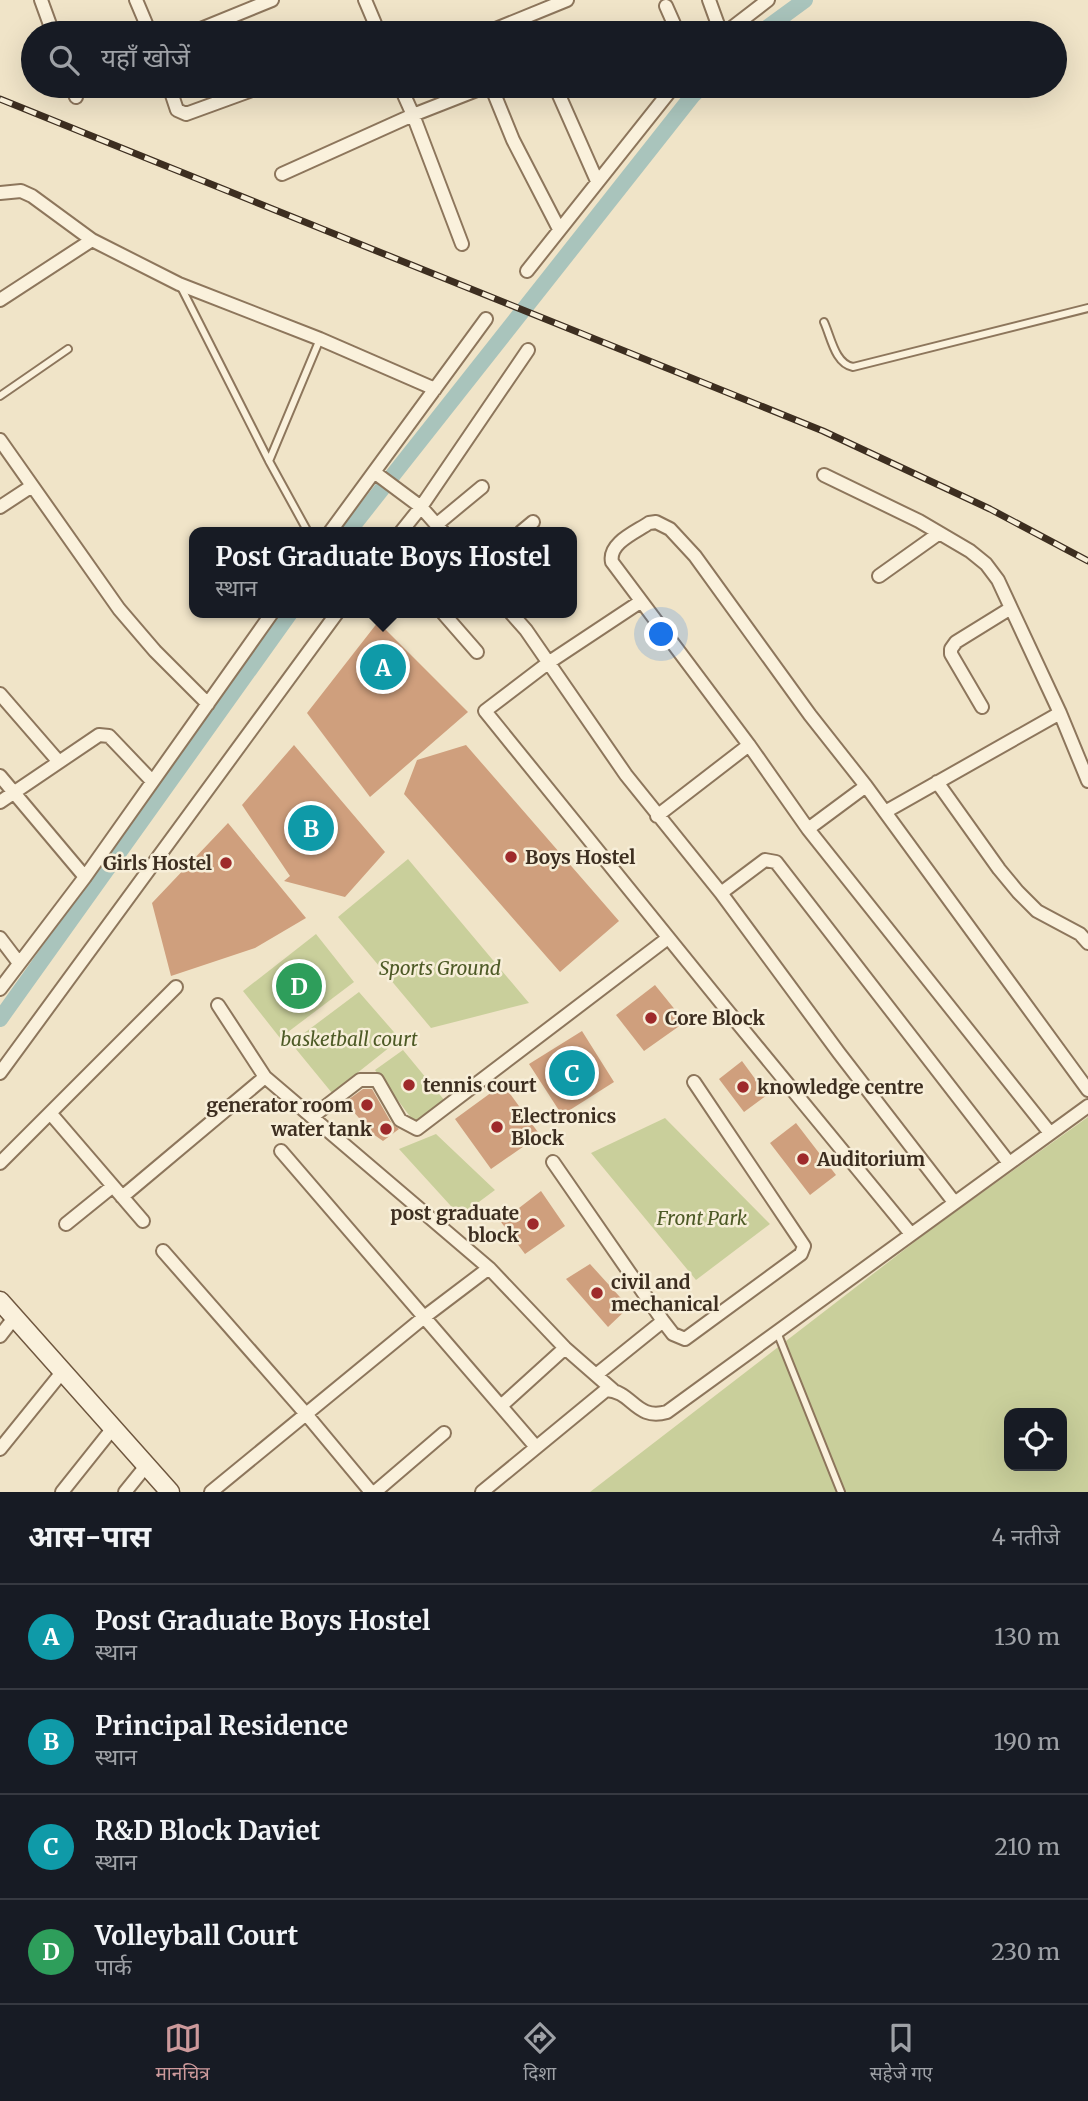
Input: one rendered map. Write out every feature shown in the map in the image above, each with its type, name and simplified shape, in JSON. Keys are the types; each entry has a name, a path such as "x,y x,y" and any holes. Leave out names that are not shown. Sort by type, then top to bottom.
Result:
{"street":[{"path":"41,0 49,21"},
{"path":"136,0 145,21"},
{"path":"220,21 272,0"},
{"path":"365,0 374,21"},
{"path":"515,21 567,0"},
{"path":"709,0 718,21"},
{"path":"739,21 768,0"},
{"path":"666,6 673,21"},
{"path":"173,98 177,110 186,114 229,98"},
{"path":"406,98 462,244"},
{"path":"282,174 458,98"},
{"path":"494,98 559,229"},
{"path":"560,98 597,181"},
{"path":"527,271 664,98"},
{"path":"0,193 21,191 32,196 92,240 179,284 435,389"},
{"path":"0,300 92,240"},
{"path":"334,527 380,476 435,389 486,319"},
{"path":"405,527 528,350"},
{"path":"0,440 119,609 155,651 208,704"},
{"path":"824,475 919,521 970,551 986,564 998,580 1060,713 1088,781"},
{"path":"380,476 421,507 438,527"},
{"path":"0,507 32,486"},
{"path":"440,527 482,487"},
{"path":"527,527 533,522"},
{"path":"1050,1133 808,829 749,745 640,602 611,562 610,557 616,546 649,523 656,522 670,529 695,556 1088,1090"},
{"path":"879,576 938,534"},
{"path":"640,602 548,663 485,711 911,1234"},
{"path":"982,707 951,654 951,649 956,642 1011,608"},
{"path":"0,989 85,877 268,618"},
{"path":"0,1073 333,618"},
{"path":"447,618 477,652"},
{"path":"515,618 657,816 721,893 839,1053 954,1202"},
{"path":"0,694 58,762"},
{"path":"885,812 1060,713"},
{"path":"0,802 104,733 152,780"},
{"path":"657,816 749,745"},
{"path":"0,776 85,877"},
{"path":"937,782 1018,892 1037,912 1080,934 1088,943"},
{"path":"808,829 866,786"},
{"path":"721,893 765,860 776,862 1009,1163"},
{"path":"0,938 19,963"},
{"path":"312,1116 360,1080 377,1080 400,1120 417,1129 668,938"},
{"path":"0,1163 176,988"},
{"path":"218,1005 265,1077 489,1268 565,1348 613,1390 643,1412 654,1416 667,1412 1088,1106"},
{"path":"122,1196 265,1077"},
{"path":"552,1162 663,1321 673,1334 685,1339 801,1254 804,1246 694,1082"},
{"path":"51,1114 143,1221"},
{"path":"281,1151 536,1447"},
{"path":"66,1224 113,1186"},
{"path":"163,1251 373,1492 444,1433"},
{"path":"211,1492 423,1318 489,1268"},
{"path":"0,1301 170,1492"},
{"path":"0,1336 14,1318"},
{"path":"596,1375 663,1321"},
{"path":"501,1406 565,1348"},
{"path":"0,1449 63,1371"},
{"path":"482,1492 600,1393 613,1390"},
{"path":"62,1492 113,1428"},
{"path":"125,1492 146,1466"}],"lane":[{"path":"179,284 305,527"},
{"path":"824,322 840,360 845,366 853,367 1088,308"},
{"path":"269,461 320,340"},
{"path":"0,396 68,349"},
{"path":"777,1332 841,1492"}],"green space":[{"name":"Sports Ground","path":"408,859 529,1003 431,1028 338,917"},
{"path":"316,934 354,982 280,1038 243,991"},
{"name":"basketball court","path":"359,992 400,1039 332,1093 291,1043"},
{"name":"tennis court","path":"403,1050 445,1101 415,1123 375,1070"},
{"path":"1088,1117 1088,1492 590,1492 930,1230"},
{"name":"Front Park","path":"665,1118 770,1224 696,1280 591,1153"},
{"path":"436,1134 495,1190 460,1216 399,1149"}],"building":[{"path":"378,622 468,712 370,797 307,713"},
{"path":"294,745 385,852 345,897 284,881 290,876 242,805"},
{"name":"Boys Hostel","path":"466,745 619,921 560,972 404,794 417,760"},
{"name":"Girls Hostel","path":"228,823 306,918 255,948 171,976 152,903"},
{"name":"Core Block","path":"655,985 685,1022 644,1051 616,1015"},
{"path":"582,1031 614,1082 562,1115 529,1064"},
{"name":"knowledge centre","path":"742,1061 767,1095 744,1112 719,1079"},
{"name":"Electronics Block","path":"503,1084 540,1135 491,1169 455,1119"},
{"name":"generator room","path":"363,1089 372,1089 392,1124 399,1129 383,1141 373,1134 345,1102"},
{"name":"Auditorium","path":"796,1123 836,1175 810,1195 770,1143"},
{"name":"post graduate block","path":"541,1191 565,1226 525,1254 501,1222"},
{"name":"civil and mechanical","path":"590,1264 629,1307 608,1327 566,1279"}],"waterway":[{"path":"776,21 805,0"},
{"path":"352,527 691,98"},
{"path":"0,1019 286,618"}],"railway":[{"path":"0,99 823,431 990,509 1088,561"}],"place":[{"name":"Post Graduate Boys Hostel","path":"383,667"},
{"name":"Principal Residence","path":"311,828"},
{"name":"Boys Hostel","path":"511,857"},
{"name":"Girls Hostel","path":"226,863"},
{"name":"Volleyball Court","path":"299,986"},
{"name":"Core Block","path":"651,1018"},
{"name":"R&D Block Daviet","path":"572,1073"},
{"name":"tennis court","path":"409,1085"},
{"name":"knowledge centre","path":"743,1087"},
{"name":"generator room","path":"367,1105"},
{"name":"Electronics Block","path":"497,1127"},
{"name":"water tank","path":"386,1129"},
{"name":"Auditorium","path":"803,1159"},
{"name":"post graduate block","path":"533,1224"},
{"name":"civil and mechanical","path":"597,1293"}]}
